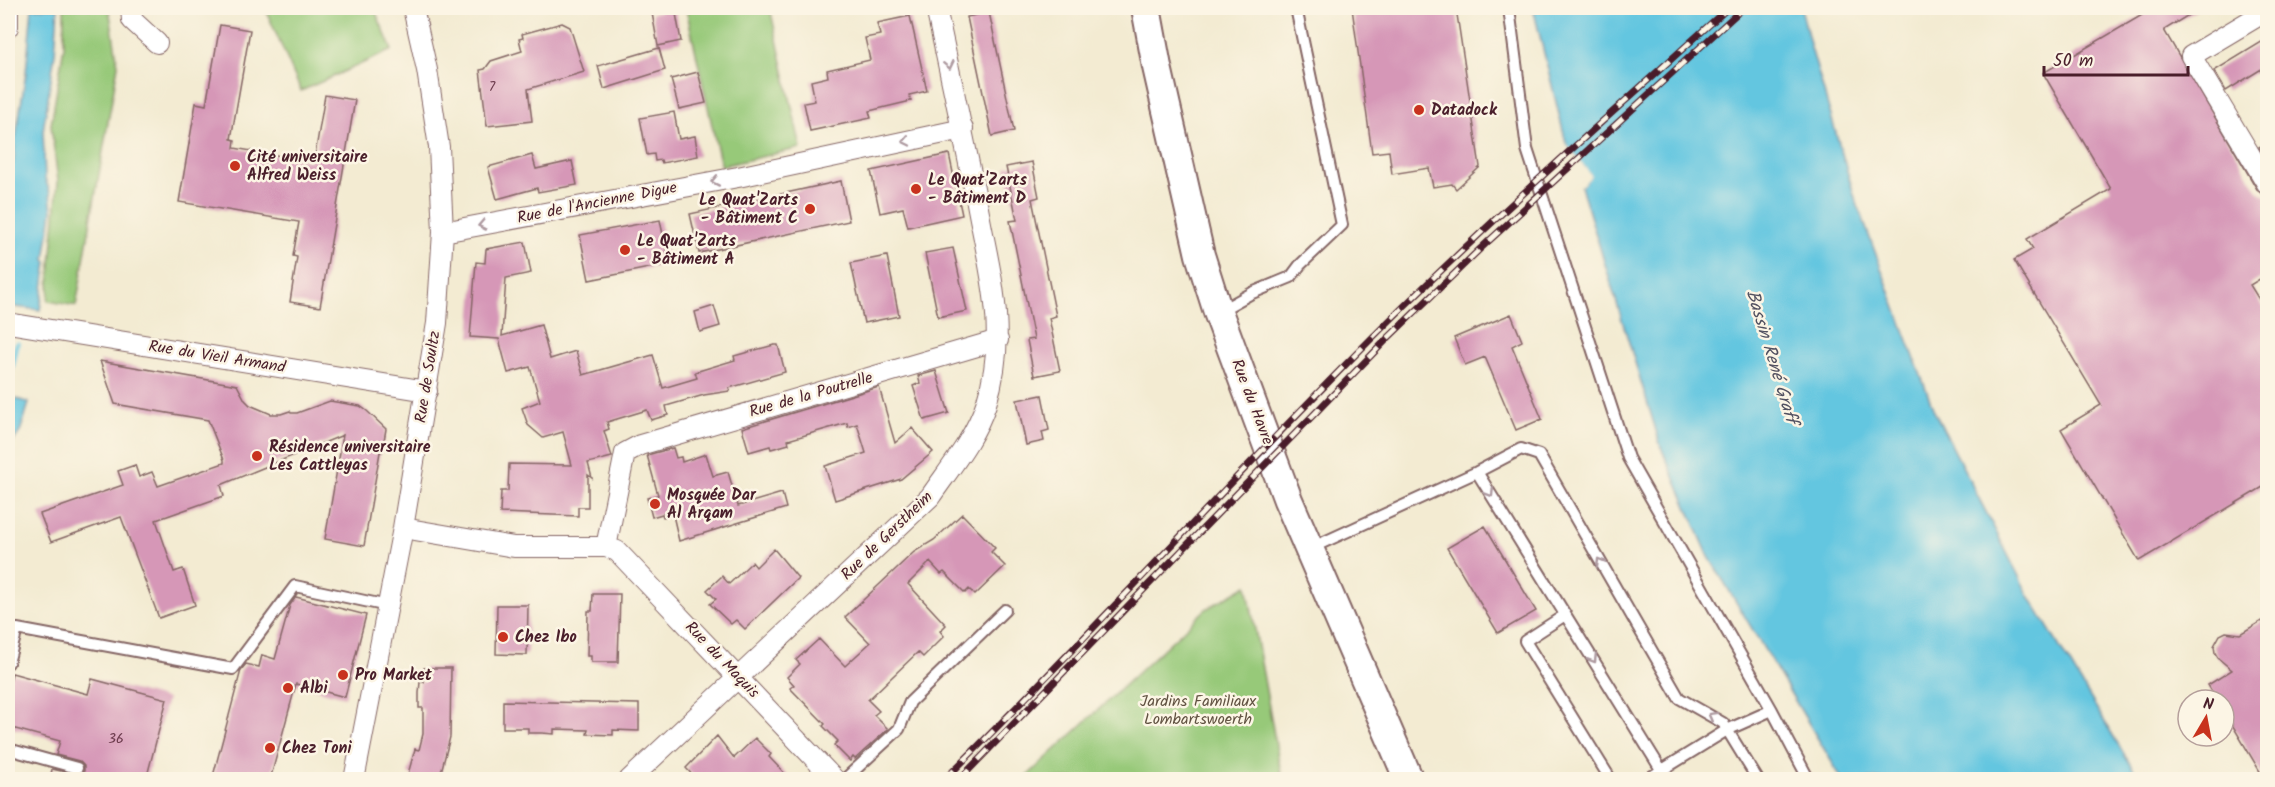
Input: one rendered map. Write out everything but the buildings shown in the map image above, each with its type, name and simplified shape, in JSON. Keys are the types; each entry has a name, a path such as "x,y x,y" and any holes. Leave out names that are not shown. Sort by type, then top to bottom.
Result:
{"main road":[{"name":"Rue du Havre","path":"1146,8 1157,67 1200,255 1218,312 1288,500 1409,780"}],"street":[{"path":"8,8 8,27"},
{"path":"131,8 132,20 157,43"},
{"name":"Rue de Soultz","path":"354,780 403,528 437,323 443,232 439,147 427,70 413,8"},
{"name":"Rue de Gerstheim","path":"629,780 930,497 964,448 986,406 995,370 998,312 963,129 936,8"},
{"path":"2268,10 2191,56 2268,185"},
{"name":"Rue de l'Ancienne Digue","path":"443,232 738,177 963,129"},
{"name":"Rue du Vieil Armand","path":"8,323 427,391"},
{"name":"Rue de la Poutrelle","path":"606,547 625,453 640,445 998,340"},
{"path":"403,528 514,547 606,547"},
{"name":"Rue du Maquis","path":"606,547 617,550 835,780"}],"lane":[{"path":"1218,312 1291,277 1300,265 1342,225 1296,8"},
{"path":"1509,8 1527,149 1628,458 1772,710 1809,780"},
{"path":"1309,549 1477,472 1521,449 1539,455 1679,698 1723,723 1758,780"},
{"path":"1477,472 1662,771"},
{"path":"8,663 17,629 234,669 295,586 388,606"},
{"path":"844,780 898,729 910,702 1005,610"},
{"path":"1565,615 1525,641 1611,780"},
{"path":"1646,780 1727,730 1772,710"},
{"path":"8,749 77,768"}],"green space":[{"path":"64,8 109,8 118,65 76,306 48,301 58,181 51,125 64,46"},
{"path":"265,8 374,8 392,50 301,91"},
{"path":"686,8 770,8 801,148 721,166"},
{"name":"Jardins Familiaux Lombartswoerth","path":"1247,585 1282,779 1024,779 1206,609"}],"water":[{"path":"32,8 58,8 55,53 43,131 45,178 52,211 40,310 8,306 8,179 14,159"},
{"name":"Bassin René Graff","path":"1533,8 1801,8 1855,198 1934,411 2029,596 2139,779 1842,779 1709,557 1661,447 1581,186 1591,176 1566,143"},
{"path":"8,396 29,403 20,432 8,449"}],"pier":[{"path":"1566,143 1592,176 1581,186 1579,184 1588,176 1563,145"}],"waterway":[{"path":"8,382 17,344"}],"railway":[{"path":"944,780 1383,327 1510,205 1728,8"},
{"path":"959,780 1388,338 1480,249 1743,8"}],"place":[{"name":"Datadock","path":"1419,110"},
{"name":"Cité universitaire Alfred Weiss","path":"235,166"},
{"name":"Le Quat'Zarts - Bâtiment D","path":"916,189"},
{"name":"Le Quat'Zarts - Bâtiment C","path":"810,209"},
{"name":"Le Quat'Zarts - Bâtiment A","path":"625,250"},
{"name":"Résidence universitaire Les Cattleyas","path":"257,456"},
{"name":"Mosquée Dar Al Arqam","path":"655,504"},
{"name":"Chez Ibo","path":"503,637"},
{"name":"Pro Market","path":"343,675"},
{"name":"Albi","path":"288,688"},
{"name":"Chez Toni","path":"270,748"}]}
